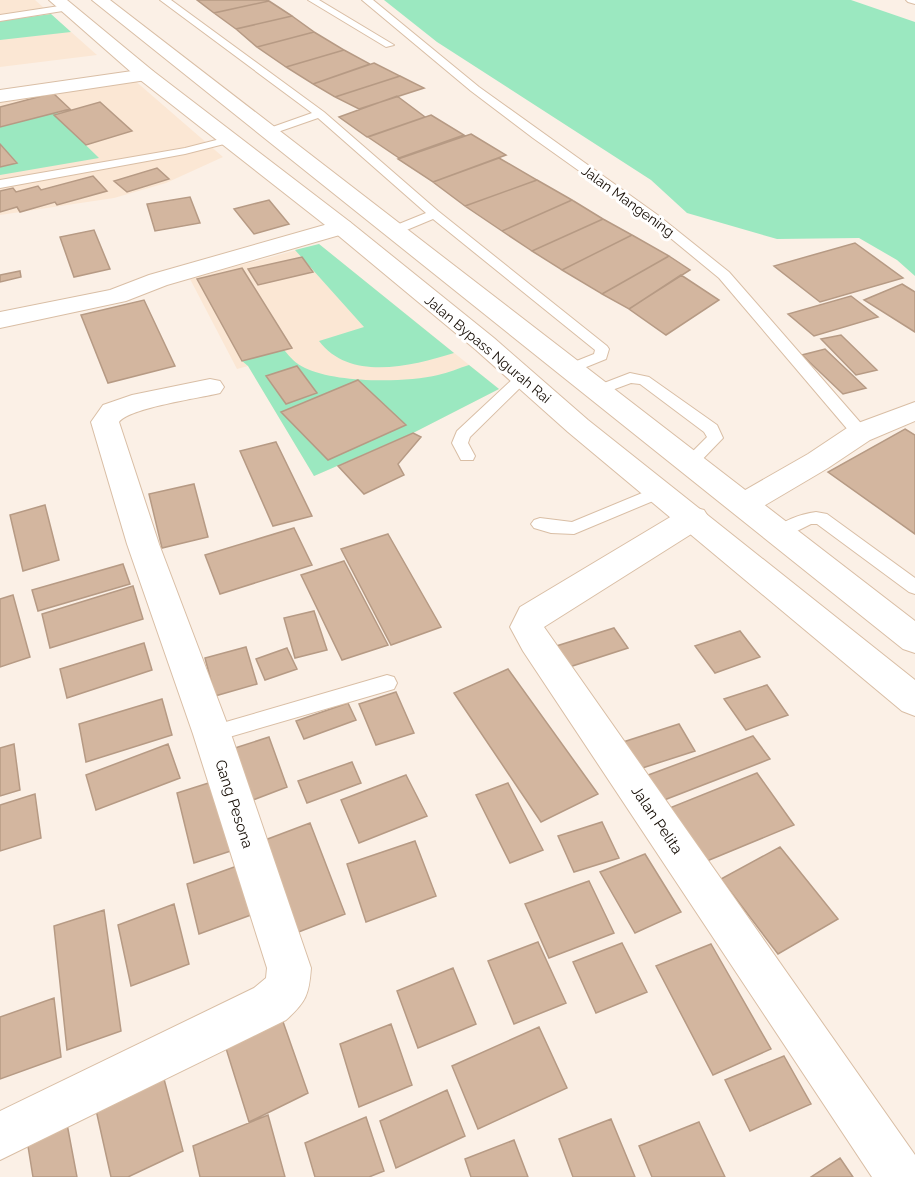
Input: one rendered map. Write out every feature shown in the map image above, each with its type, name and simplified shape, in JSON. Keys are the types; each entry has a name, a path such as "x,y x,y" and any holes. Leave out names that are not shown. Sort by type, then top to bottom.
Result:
{"main road":[{"path":"100,0 915,640"},
{"path":"70,11 123,16"},
{"name":"Jalan Bypass Ngurah Rai","path":"70,11 146,75 342,227 659,492 915,700"},
{"path":"0,96 146,75"},
{"path":"0,320 117,296 158,280 342,227"},
{"name":"Gang Pesona","path":"0,1136 270,1004 287,989 289,968 212,734 144,544 105,422 113,411 132,404 210,387"},
{"path":"744,504 860,434 915,411"},
{"name":"Jalan Pelita","path":"693,518 532,616 527,627 535,642 902,1177"}],"lane":[{"path":"165,0 226,48 320,114 434,214 602,350 601,356 569,369"},
{"path":"313,0 389,45"},
{"name":"Jalan Mangening","path":"368,0 475,89 537,136 655,219 716,268 752,306 860,434"},
{"path":"0,18 70,11"},
{"path":"268,132 320,114"},
{"path":"0,184 185,151 228,140"},
{"path":"393,231 434,214"},
{"path":"467,456 460,443 463,435 522,378"},
{"path":"596,391 630,378 644,380 711,429 715,438 688,464"},
{"path":"540,524 574,528 659,492"},
{"path":"780,533 803,520 813,517 821,518 915,587"},
{"path":"212,734 387,683"}],"shaded area":[{"path":"0,0 35,0 97,55 0,67"},
{"path":"133,79 223,157 166,183 114,198 0,215 0,99"},
{"path":"319,244 499,389 413,433 314,476 248,366 237,369 190,279"}],"green space":[{"path":"384,0 851,0 915,22 915,276 897,260 859,238 777,239 687,213 651,180 437,42"},
{"path":"51,14 71,32 0,40 0,21"},
{"path":"57,112 58,114 55,115 99,158 0,175 0,167 17,162 0,144 0,127"},
{"path":"319,244 454,353 401,366 382,367 347,362 332,354 319,341 364,327 295,250"},
{"path":"284,350 305,368 334,377 352,379 424,378 469,365 499,389 413,433 314,476 248,366 242,361"}],"building":[{"path":"197,0 267,0 269,1 214,13"},
{"path":"269,1 292,16 236,29 214,13"},
{"path":"292,16 314,32 257,47 236,29"},
{"path":"314,32 344,50 286,67 257,47"},
{"path":"344,50 370,64 313,84 286,67"},
{"path":"374,63 400,76 335,97 313,84"},
{"path":"400,76 424,88 359,109 335,97"},
{"path":"53,93 70,109 0,127 0,107"},
{"path":"397,96 425,117 367,137 339,117"},
{"path":"100,102 132,131 86,145 54,115"},
{"path":"431,115 464,135 399,158 368,137"},
{"path":"471,134 506,155 433,182 398,159"},
{"path":"0,144 17,163 0,167"},
{"path":"499,158 537,180 465,206 433,182"},
{"path":"157,168 169,179 127,192 114,181"},
{"path":"93,176 107,191 57,205 55,202 20,212 17,207 0,212 0,191 13,188 16,192 38,186 41,190"},
{"path":"537,180 572,200 502,231 465,206"},
{"path":"190,197 200,223 155,231 147,204"},
{"path":"269,200 289,224 254,234 234,209"},
{"path":"572,200 603,219 532,251 502,231"},
{"path":"603,219 632,235 562,270 532,251"},
{"path":"94,230 110,269 74,277 60,237"},
{"path":"632,235 669,256 602,294 562,270"},
{"path":"855,243 903,278 820,302 774,266"},
{"path":"669,256 690,270 629,309 602,294"},
{"path":"302,257 313,272 258,285 248,269"},
{"path":"242,268 292,348 242,361 197,279"},
{"path":"20,271 21,277 0,282 0,275"},
{"path":"681,275 719,300 666,335 629,309"},
{"path":"902,284 915,292 915,332 864,300"},
{"path":"851,296 878,317 814,336 788,314"},
{"path":"144,300 175,366 108,383 81,315"},
{"path":"841,335 877,370 856,375 821,339"},
{"path":"825,349 866,388 843,394 802,355"},
{"path":"297,366 317,393 286,404 266,376"},
{"path":"358,380 406,425 328,460 281,412"},
{"path":"905,429 915,435 915,534 828,472"},
{"path":"413,433 421,437 398,464 404,475 364,494 338,466"},
{"path":"276,442 312,516 273,526 240,451"},
{"path":"194,484 208,537 162,548 149,494"},
{"path":"45,505 59,560 23,571 10,515"},
{"path":"294,528 312,565 220,594 205,555"},
{"path":"388,534 441,627 391,645 341,549"},
{"path":"344,561 388,645 342,660 301,575"},
{"path":"123,564 130,584 38,611 32,590"},
{"path":"133,586 143,619 50,648 42,614"},
{"path":"13,595 30,657 0,667 0,599"},
{"path":"314,611 327,650 295,658 284,618"},
{"path":"614,628 628,648 563,669 550,648"},
{"path":"740,631 760,657 715,673 695,646"},
{"path":"144,643 152,670 67,698 60,669"},
{"path":"246,647 257,684 215,696 205,658"},
{"path":"287,648 297,669 265,680 256,659"},
{"path":"508,669 598,794 541,822 454,693"},
{"path":"767,685 788,715 746,730 724,699"},
{"path":"396,692 414,733 376,745 359,704"},
{"path":"162,699 172,735 86,762 79,724"},
{"path":"348,703 356,720 304,739 296,721"},
{"path":"679,724 695,751 633,771 617,744"},
{"path":"753,736 770,759 659,802 643,777"},
{"path":"269,737 287,787 253,800 235,748"},
{"path":"14,744 20,790 0,796 0,748"},
{"path":"168,744 180,778 96,810 86,775"},
{"path":"352,762 361,783 307,803 298,781"},
{"path":"757,773 794,825 702,863 667,809"},
{"path":"406,775 427,816 359,843 341,800"},
{"path":"218,780 237,849 194,863 177,793"},
{"path":"508,783 543,850 510,863 476,795"},
{"path":"35,794 41,838 0,851 0,805"},
{"path":"602,822 619,858 574,872 558,836"},
{"path":"310,823 345,914 296,933 265,840"},
{"path":"415,841 436,896 366,922 347,864"},
{"path":"780,847 838,919 778,954 721,879"},
{"path":"645,854 681,912 635,933 600,872"},
{"path":"237,866 251,915 199,934 187,884"},
{"path":"589,881 614,933 549,958 525,904"},
{"path":"174,904 189,964 131,986 118,925"},
{"path":"104,910 121,1031 67,1050 54,926"},
{"path":"538,942 566,1003 514,1024 488,961"},
{"path":"622,943 647,992 596,1013 573,962"},
{"path":"711,944 771,1049 713,1075 656,966"},
{"path":"453,968 476,1024 418,1048 397,991"},
{"path":"54,998 61,1057 0,1079 0,1017"},
{"path":"281,1016 308,1093 249,1122 224,1042"},
{"path":"391,1024 412,1085 359,1107 340,1044"},
{"path":"539,1027 567,1088 478,1129 452,1066"},
{"path":"784,1056 811,1104 750,1131 725,1080"},
{"path":"164,1079 183,1151 128,1177 111,1177 96,1110"},
{"path":"447,1090 465,1136 396,1168 380,1121"},
{"path":"268,1115 285,1177 200,1177 193,1146"},
{"path":"366,1117 384,1171 369,1177 315,1177 305,1143"},
{"path":"611,1119 635,1177 573,1177 559,1139"},
{"path":"699,1122 725,1177 652,1177 639,1146"},
{"path":"67,1124 77,1177 33,1177 27,1140"},
{"path":"514,1140 528,1177 471,1177 465,1159"},
{"path":"840,1158 853,1177 811,1177"}]}
